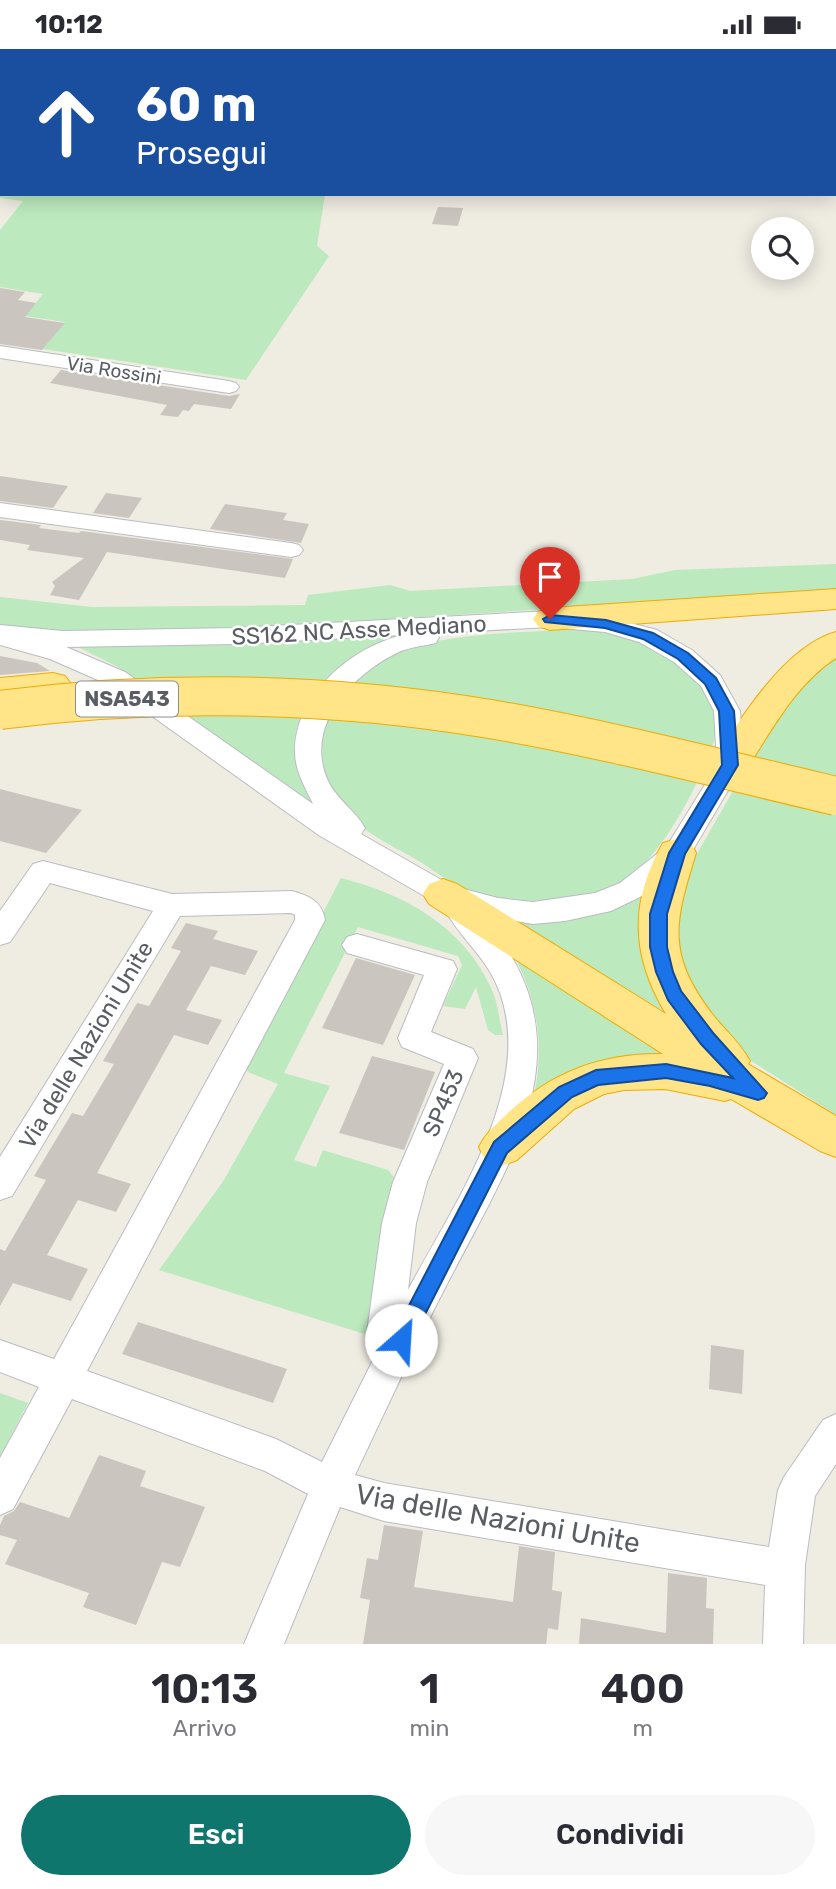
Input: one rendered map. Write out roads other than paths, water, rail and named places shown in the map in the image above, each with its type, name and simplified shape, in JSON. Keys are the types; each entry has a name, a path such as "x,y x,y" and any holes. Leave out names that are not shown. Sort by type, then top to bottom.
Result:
{"highway":[{"path":"550,619 836,599"},
{"path":"730,765 785,685 809,660 836,643"},
{"name":"SS162 NC Asse Mediano","path":"0,690 159,677 262,680 379,688 501,703 836,776"},
{"name":"NSA543","path":"0,710 60,701 254,697 376,705 489,719 673,757 836,796"},
{"path":"677,853 658,914 659,947 664,972 674,995 707,1039 758,1093"},
{"path":"443,894 758,1093 836,1138"},
{"path":"501,1147 565,1092 596,1078 666,1071 710,1079 758,1093"}],"street":[{"name":"Via Rossini","path":"0,352 229,387"},
{"path":"0,510 290,551"},
{"name":"SS162 NC Asse Mediano","path":"550,619 606,624 648,636 683,656 711,681 727,711 730,765 677,853 630,890 601,903 565,910 533,913 498,909 443,894 330,829 116,678 59,653 0,635 76,639 235,636 550,619"},
{"path":"391,863 333,813 313,782 307,749 310,724 326,697 359,664 391,646 495,624"},
{"path":"0,934 43,871 172,905 292,902 304,906 310,915 310,921 0,1496"},
{"path":"264,1644 330,1486 501,1147 518,1086 523,1054 522,1014 508,971 485,938 443,894"},
{"name":"Via delle Nazioni Unite","path":"0,1186 172,905"},
{"name":"SP453","path":"357,945 442,969 413,1038 462,1058 410,1182 400,1223 384,1332 393,1357"},
{"name":"Via delle Nazioni Unite","path":"0,1356 276,1457 330,1486 383,1502 786,1569"},
{"path":"783,1644 786,1569 797,1490 836,1432"}]}
